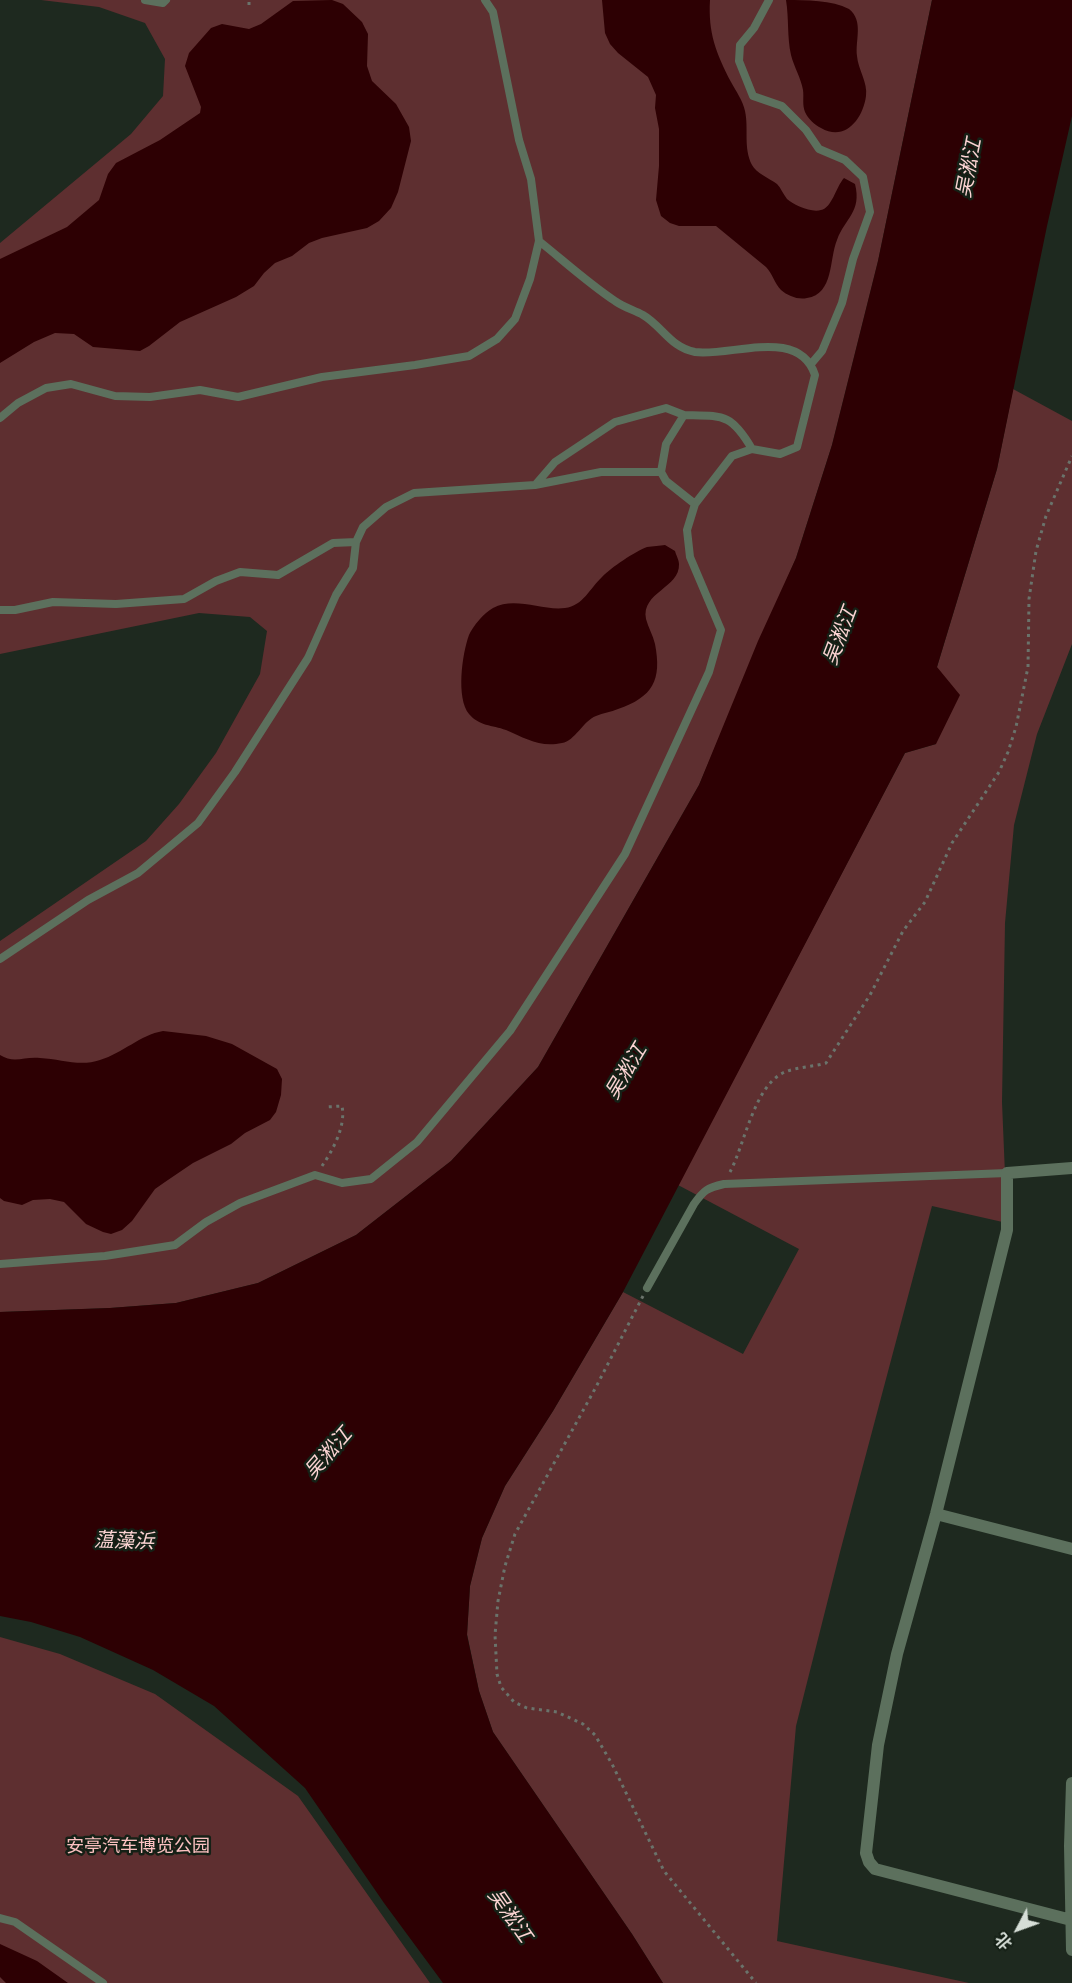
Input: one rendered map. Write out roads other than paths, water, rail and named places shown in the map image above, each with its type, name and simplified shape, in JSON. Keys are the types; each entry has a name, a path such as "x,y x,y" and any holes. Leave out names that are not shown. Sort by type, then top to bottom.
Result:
{"street":[{"path":"1071,1920 875,1869 866,1853 878,1744 897,1654 936,1514 1007,1230 1008,1173 1072,1168"},
{"path":"936,1514 1072,1550"},
{"path":"1072,1783 1070,1846 1072,1950"}],"lane":[{"path":"145,0 163,3 166,0"},
{"path":"0,418 18,403 46,388 71,384 115,396 150,397 200,390 238,397 322,377 469,356 497,339 514,319 530,279 538,241 531,179 519,140 493,12 485,0"},
{"path":"769,0 754,28 740,45 739,61 745,80 753,96 782,106 806,130 819,149 845,160 863,177 870,212 853,259 842,303 822,351 811,364"},
{"path":"0,1264 105,1256 175,1245 206,1222 240,1203 315,1175 342,1183 371,1179 417,1142 510,1031 625,854 709,672 721,630 690,557 687,530 695,504 732,456 752,449 780,454 797,447 815,375 811,364 797,351 776,347 695,352 673,343 645,316 616,302 538,241"},
{"path":"535,485 555,462 615,422 666,408 684,415 722,416 740,429 752,449"},
{"path":"684,415 666,444 661,472 666,481 695,504"},
{"path":"0,959 88,900 138,873 198,823 235,772 308,657 336,595 353,568 356,542 363,526 386,507 414,492 535,485 601,472 661,472"},
{"path":"0,610 15,610 53,602 116,604 184,599 216,581 240,572 278,575 333,543 356,542"},
{"path":"647,1288 702,1192 708,1188 724,1184 1008,1173"},
{"path":"0,1918 15,1923 103,1983"}],"water":[{"path":"332,0 343,4 362,22 368,34 367,66 372,81 396,104 409,127 411,141 398,192 391,208 379,221 367,228 309,243 292,256 275,263 254,286 236,297 180,322 140,351 93,347 74,334 55,333 34,342 0,363 0,259 67,227 99,200 108,174 116,163 160,140 200,113 201,107 185,66 189,53 211,28 222,24 249,29 261,24 293,1"},
{"path":"602,0 710,0 710,23 714,42 721,62 744,107 748,152 754,168 777,184 787,199 812,210 821,210 828,205 844,178 855,184 857,194 852,214 840,232 826,283 816,295 800,298 784,292 766,267 716,226 679,226 661,216 656,200 659,129 655,108 656,95 648,77 610,44 605,33"},
{"path":"786,0 835,4 849,9 854,14 858,25 857,56 866,86 866,96 857,120 845,130 830,132 821,128 805,112 802,86 790,48"},
{"path":"932,0 1072,0 1072,116 997,469 937,667 960,695 936,744 905,753 623,1292 553,1411 505,1486 482,1538 470,1586 467,1635 479,1691 493,1732 632,1934 663,1983 443,1983 384,1903 305,1788 214,1706 153,1670 80,1637 31,1622 0,1616 0,1312 176,1303 258,1283 356,1235 451,1161 538,1067 699,785 758,641 796,558 832,445 878,261"},
{"path":"665,545 675,551 679,564 674,579 649,602 646,610 646,619 657,657 656,677 647,693 630,704 591,719 571,739 554,744 533,741 481,723 469,714 465,707 461,687 464,653 471,631 486,613 493,608 510,603 556,608 571,607 623,560 647,547"},
{"path":"163,1031 206,1036 232,1044 277,1069 282,1079 281,1095 276,1112 270,1120 245,1133 231,1144 193,1163 155,1189 132,1221 122,1230 111,1234 86,1224 64,1202 50,1199 33,1200 22,1205 0,1198 0,1055 10,1059 35,1058 78,1063 93,1062 108,1057 147,1036"},
{"path":"0,1944 37,1961 68,1983 6,1983 0,1977"}],"water label":[{"name":"吴淞江","path":"970,168"},
{"name":"吴淞江","path":"841,636"},
{"name":"吴淞江","path":"627,1072"},
{"name":"吴淞江","path":"329,1454"},
{"name":"蕰藻浜","path":"124,1542"},
{"name":"吴淞江","path":"509,1916"}],"park label":[{"name":"安亭汽车博览公园","path":"138,1847"}]}
